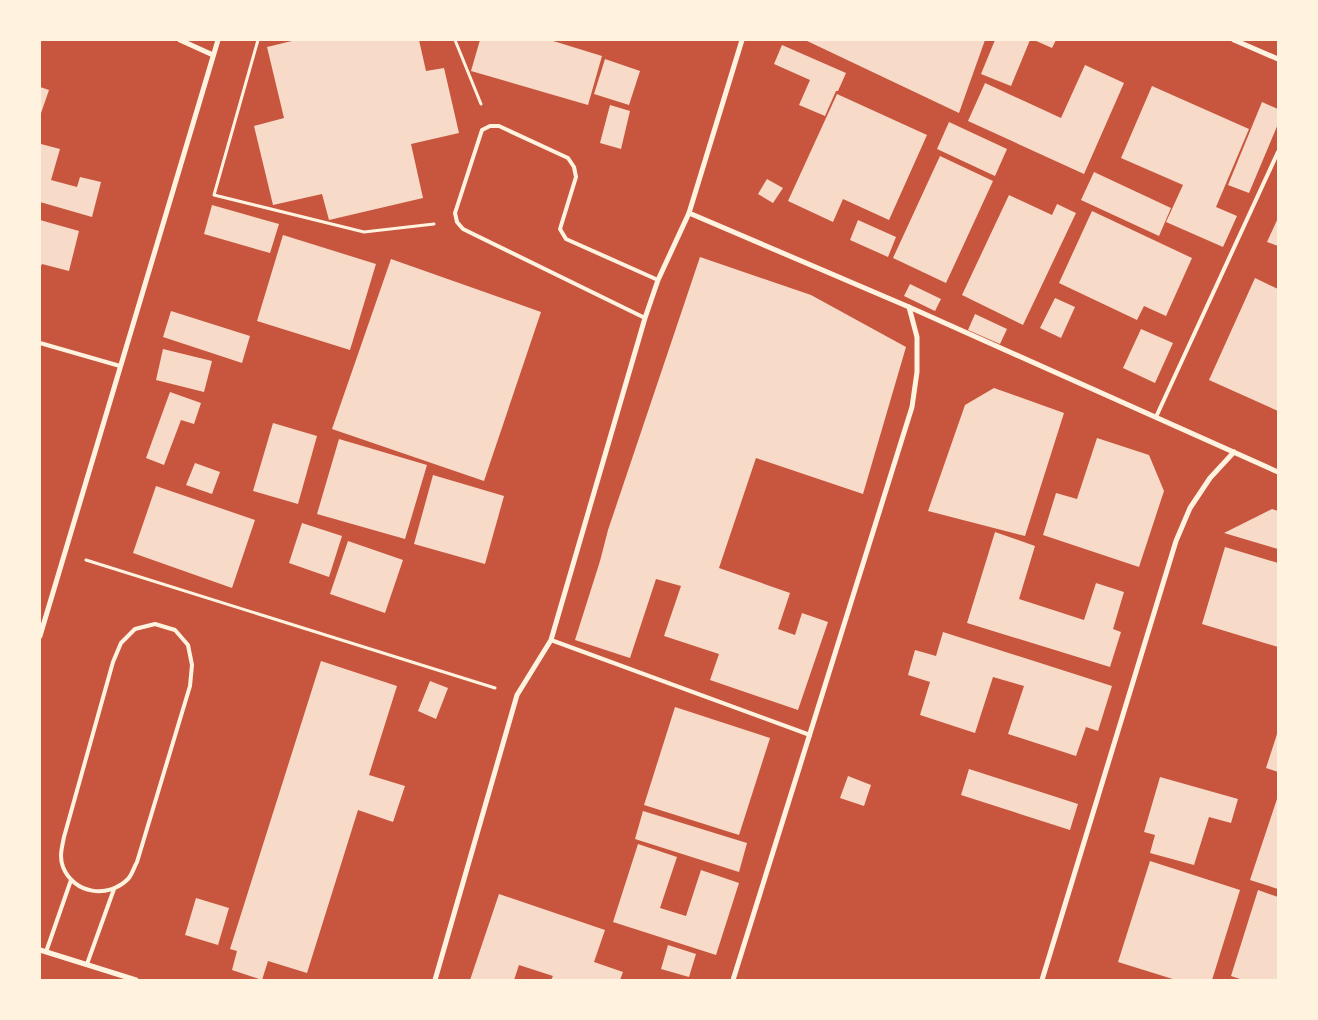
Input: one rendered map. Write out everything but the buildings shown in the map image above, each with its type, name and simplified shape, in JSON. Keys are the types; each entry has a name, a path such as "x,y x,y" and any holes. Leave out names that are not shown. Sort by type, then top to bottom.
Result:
{"street":[{"path":"180,40 212,55"},
{"path":"40,636 218,40"},
{"path":"435,980 517,695 551,640 645,318 658,280 689,213 742,40"},
{"path":"1234,40 1278,60"},
{"path":"689,213 910,307 1278,472"},
{"path":"733,980 912,407 917,372 917,338 910,307"},
{"path":"1042,980 1176,541 1190,508 1210,478 1234,452"},
{"path":"40,950 136,980"}],"lane":[{"path":"645,318 463,229 457,222 456,214 482,130 490,126 498,126 568,158 574,166 576,177 560,229 566,240 658,280"},
{"path":"1156,417 1278,152"},
{"path":"40,343 120,366"},
{"path":"155,624 174,630 188,645 192,665 190,686 137,862 129,879 114,890 99,892 84,888 71,880 63,867 61,852 113,662 121,643 135,629 155,624"},
{"path":"551,640 810,735"},
{"path":"46,952 71,880"},
{"path":"87,964 114,890"}],"path":[{"path":"258,40 214,195 364,232 457,222"},
{"path":"455,40 490,126"},
{"path":"64,553 517,695"}]}
